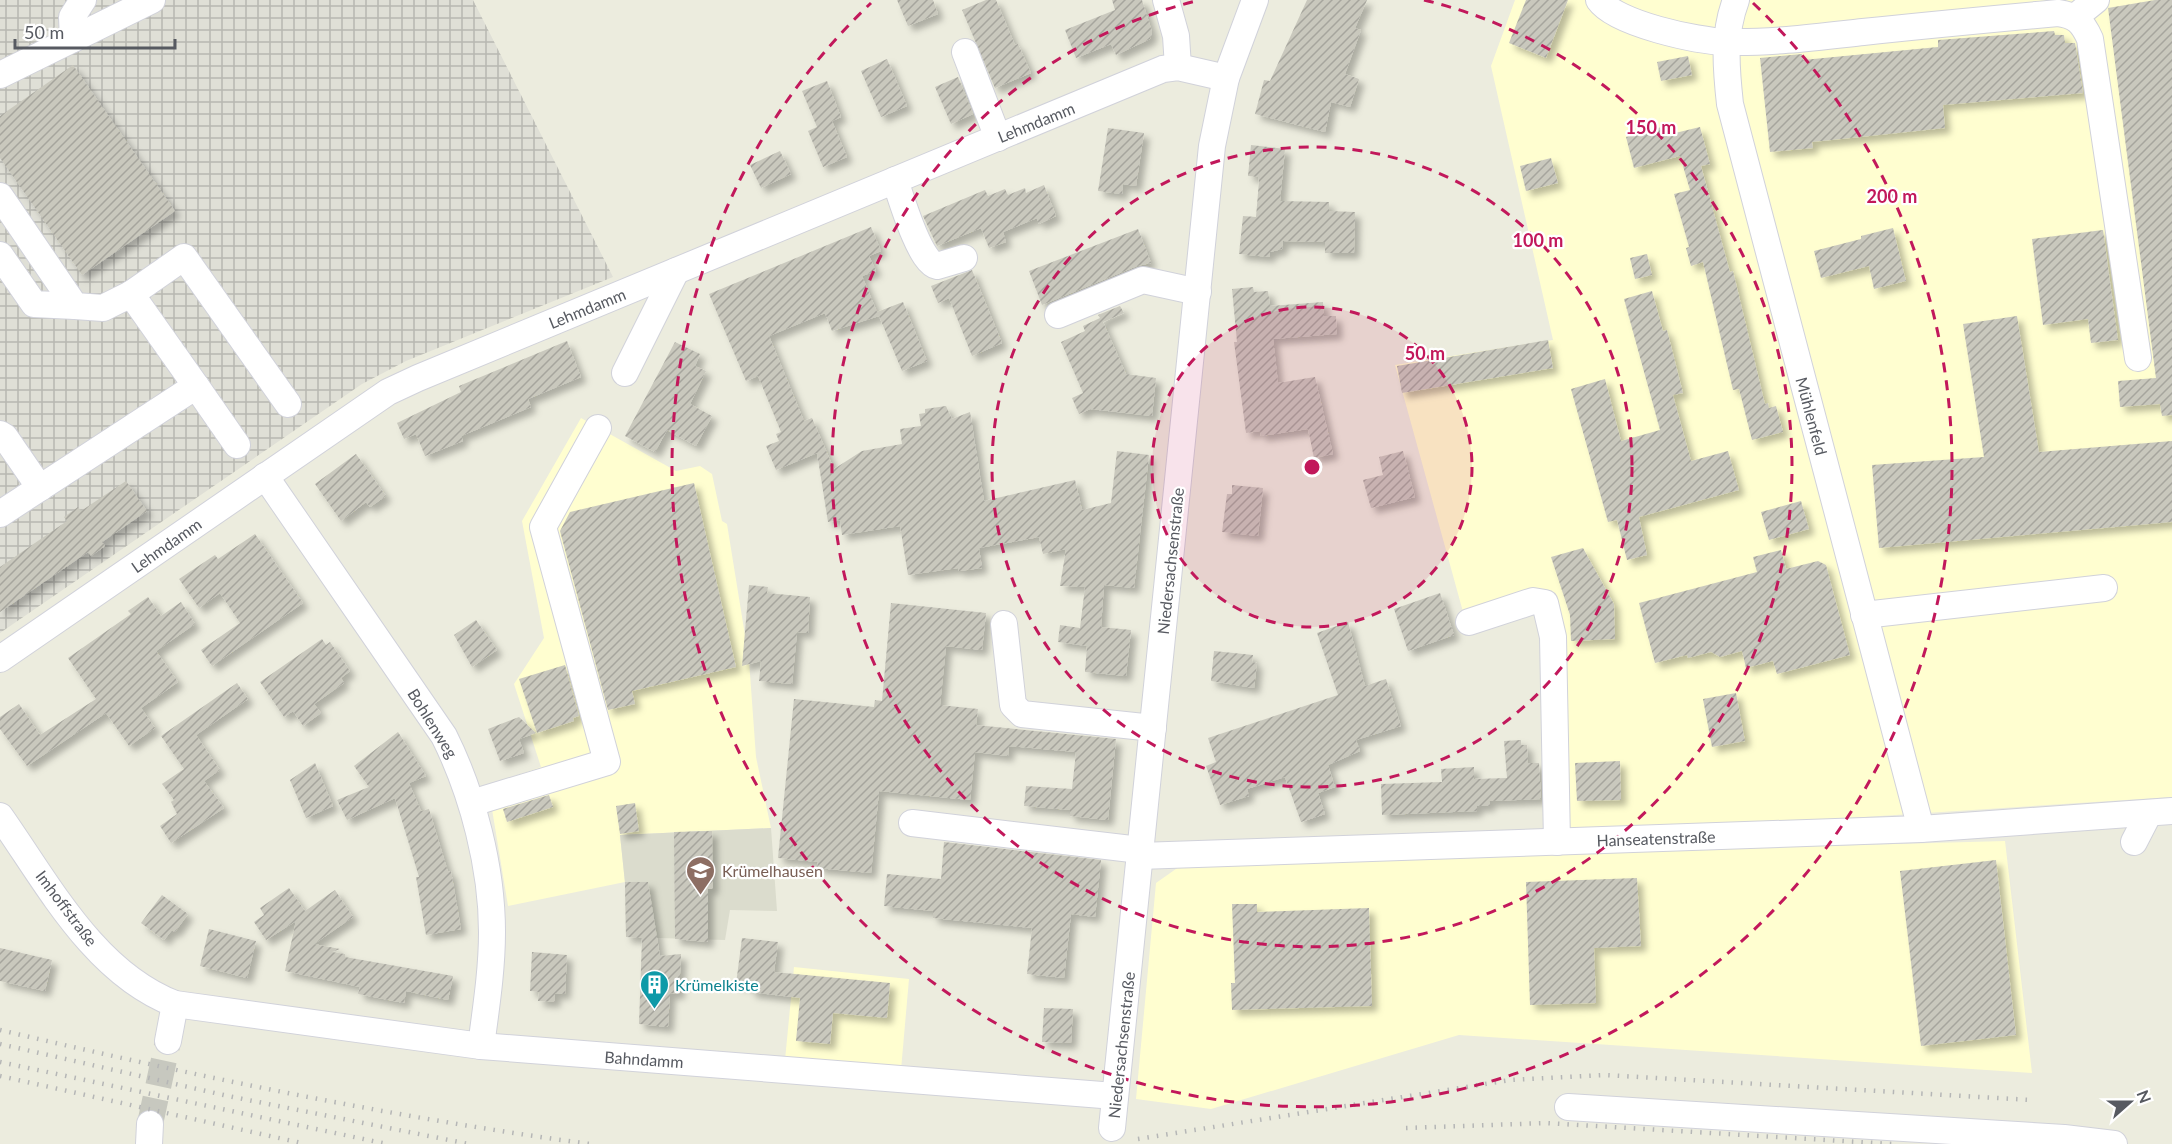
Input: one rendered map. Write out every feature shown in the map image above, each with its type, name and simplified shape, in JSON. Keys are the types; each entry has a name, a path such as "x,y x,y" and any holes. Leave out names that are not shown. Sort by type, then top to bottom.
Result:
{"street":[{"path":"73,39 72,17 83,0"},
{"path":"2,74 152,0"},
{"path":"1166,0 1176,36 1178,67"},
{"name":"Niedersachsenstraße","path":"1112,1128 1212,146 1226,78 1255,0"},
{"path":"1599,0 1630,20 1677,34 1727,42 1788,40 2058,13 2074,17 2083,23 2092,49 2138,358"},
{"name":"Mühlenfeld","path":"1736,0 1725,55 1730,104 1921,830"},
{"path":"2074,17 2096,0"},
{"path":"965,52 998,138"},
{"name":"Lehmdamm","path":"0,659 388,392 1163,69 1178,67 1226,78"},
{"path":"895,180 929,263 937,266 964,258"},
{"path":"0,196 75,306"},
{"path":"0,255 34,304 104,308 131,294 184,257 288,405"},
{"path":"625,373 676,271"},
{"path":"1058,315 1143,280 1198,292"},
{"path":"131,294 237,445"},
{"path":"0,514 196,386"},
{"path":"472,803 607,762 543,527 598,428"},
{"path":"0,434 5,437 40,488"},
{"name":"Bohlenweg","path":"265,476 444,736 472,803 490,893 492,932 490,975 481,1046"},
{"path":"1864,615 2104,588"},
{"path":"1469,622 1533,602 1545,603 1553,637 1557,842"},
{"path":"1004,624 1013,705 1022,714 1153,728"},
{"path":"2134,842 2161,812"},
{"name":"Hanseatenstraße","path":"912,823 1140,853 1921,830 2161,812"},
{"name":"Imhoffstraße","path":"0,816 83,934 114,966 137,984 175,1004"},
{"path":"168,1041 175,1004"},
{"name":"Bahndamm","path":"175,1004 481,1046 1115,1096"},
{"path":"1568,1107 2064,1138 2114,1144"}],"shaded area":[{"path":"0,0 473,0 613,277 406,361 362,384 0,633"},
{"path":"1515,0 2172,0 2172,797 1849,818 1557,833 1545,606 1468,630 1395,365 1553,340 1491,66"},
{"path":"581,418 676,471 700,466 712,474 722,521 727,524 749,660 756,757 771,828 620,835 625,882 508,906 488,785 541,767 514,684 544,638 522,521"},
{"name":"Krümelhausen","path":"771,828 777,911 730,910 725,940 626,937 625,883 620,835"},
{"path":"2005,841 2032,1073 1459,1035 1211,1109 1136,1099 1156,883 1183,864"},
{"path":"794,967 909,979 901,1070 785,1060"}],"building":[{"path":"897,0 933,0 938,14 908,26"},
{"path":"986,0 996,0 1015,45 1018,44 1031,73 995,88 962,10"},
{"path":"1112,0 1142,0 1152,32 1150,39 1116,55 1111,44 1076,58 1065,30 1115,10"},
{"path":"1307,0 1367,0 1355,28 1361,30 1345,74 1359,79 1350,107 1331,102 1325,132 1255,114 1264,80 1270,81"},
{"path":"1526,0 1568,0 1546,58 1509,43"},
{"path":"2155,0 2172,0 2172,415 2162,416 2160,404 2120,407 2118,381 2156,378 2108,8"},
{"path":"2054,31 2055,35 2064,35 2065,43 2075,43 2083,93 1943,105 1945,128 1812,142 1813,148 1770,152 1760,58 1802,54 1803,60 1938,47 1938,40"},
{"path":"1688,56 1692,75 1661,81 1657,62"},
{"path":"887,59 907,106 881,117 861,71"},
{"path":"73,65 175,211 82,275 0,158 0,116"},
{"path":"958,77 973,114 951,124 935,87"},
{"path":"827,81 841,117 832,121 847,157 823,167 808,131 817,127 802,91"},
{"path":"1665,126 1667,135 1700,127 1710,164 1701,166 1730,272 1733,271 1765,404 1768,403 1769,408 1776,406 1783,432 1752,440 1739,389 1733,390 1703,262 1691,266 1686,248 1689,247 1674,194 1690,190 1680,156 1634,168 1626,137"},
{"path":"1108,128 1144,133 1136,186 1123,184 1122,194 1098,191"},
{"path":"1251,145 1285,149 1280,201 1329,202 1329,211 1355,212 1354,253 1325,253 1325,242 1283,241 1282,249 1270,252 1270,257 1239,254 1243,216 1256,217 1259,181 1258,177 1248,176"},
{"path":"780,151 791,174 761,188 750,165"},
{"path":"1551,158 1558,183 1526,191 1520,166"},
{"path":"1044,185 1056,216 1039,224 1037,218 1003,232 1006,242 989,248 981,228 937,246 923,216 985,190 988,196 1005,189 1008,195 1025,188 1026,193"},
{"path":"871,227 881,251 869,256 876,271 862,276 877,312 903,302 927,361 902,371 879,316 832,331 825,313 769,336 804,421 812,418 834,469 862,451 902,444 900,429 921,426 919,414 925,413 925,409 946,406 952,419 970,412 984,501 1075,480 1082,510 1111,503 1117,451 1149,455 1134,588 1104,585 1101,627 1131,630 1126,676 1085,672 1087,646 1058,642 1060,625 1080,628 1085,587 1060,586 1066,549 1043,554 1039,537 979,548 982,568 959,571 958,568 908,575 900,526 842,535 840,520 828,522 817,453 776,470 766,446 779,441 776,434 781,432 758,376 746,381 709,294"},
{"path":"1893,228 1906,281 1874,289 1869,266 1821,278 1814,251"},
{"path":"1138,229 1151,263 1137,266 1042,305 1029,271"},
{"path":"2103,230 2118,340 2091,343 2088,319 2043,325 2032,239"},
{"path":"1647,254 1652,275 1635,279 1630,258"},
{"path":"972,270 1002,343 972,356 949,298 938,303 931,286"},
{"path":"1253,287 1254,292 1268,291 1270,306 1323,302 1324,316 1336,316 1337,334 1273,339 1278,383 1315,377 1333,454 1314,458 1308,429 1261,436 1260,431 1246,433 1234,342 1237,342 1232,289"},
{"path":"1652,291 1663,331 1667,330 1683,393 1673,395 1691,461 1728,451 1739,490 1639,517 1647,555 1627,560 1617,520 1608,522 1571,389 1605,379 1621,441 1660,430 1624,299"},
{"path":"1120,306 1124,313 1103,322 1126,374 1156,378 1152,416 1090,409 1079,414 1072,398 1083,393 1061,342 1085,331 1083,326 1100,318 1098,315"},
{"path":"2017,316 2039,452 2172,441 2172,522 1879,548 1872,465 1984,457 1963,324"},
{"path":"1548,340 1553,368 1402,393 1397,366"},
{"path":"567,341 581,377 528,399 531,407 461,436 463,441 425,456 416,434 404,439 397,423 461,392 459,386"},
{"path":"675,342 700,354 695,366 706,371 690,404 712,416 696,446 667,430 655,452 625,436"},
{"path":"1403,451 1415,497 1371,508 1363,480 1383,475 1379,457"},
{"path":"356,454 386,496 370,507 366,502 341,521 315,484"},
{"path":"126,481 147,511 102,542 105,546 91,556 88,552 0,612 0,567 67,521 64,517 78,507 81,511"},
{"path":"694,483 736,667 632,691 635,704 608,710 560,531 570,512"},
{"path":"1232,485 1263,488 1258,536 1222,532 1227,494 1232,494"},
{"path":"1801,501 1809,529 1769,540 1761,512"},
{"path":"255,534 303,603 212,666 201,650 240,623 220,593 199,608 179,579 215,555 218,559"},
{"path":"1583,548 1614,604 1615,639 1571,641 1570,615 1551,557"},
{"path":"1781,550 1786,569 1818,561 1826,565 1850,655 1777,674 1773,661 1746,668 1742,651 1720,657 1711,652 1688,658 1687,655 1655,663 1639,603 1757,572 1753,557"},
{"path":"749,585 768,587 767,593 810,597 808,633 797,632 792,684 759,681 761,661 742,666"},
{"path":"1440,593 1454,635 1408,651 1394,609"},
{"path":"148,597 161,616 181,602 195,624 156,651 178,682 141,708 155,728 129,746 106,713 27,766 0,729 0,717 19,704 40,735 96,699 68,658 131,614 128,611"},
{"path":"891,603 986,613 982,650 946,646 940,705 978,709 976,725 1116,739 1108,820 1070,816 1070,810 1024,806 1026,786 1072,789 1076,752 1009,746 1008,756 975,752 970,800 879,791 871,873 817,868 818,862 778,858 794,699 874,707 875,700 882,701"},
{"path":"476,620 497,650 472,667 454,635"},
{"path":"1348,622 1365,686 1386,679 1401,726 1356,740 1360,751 1328,765 1335,787 1318,793 1325,814 1301,822 1285,777 1247,789 1249,796 1220,805 1206,766 1216,762 1208,738 1338,695 1317,633"},
{"path":"322,639 326,645 330,642 350,671 341,678 344,683 314,704 321,713 303,726 293,711 284,717 260,682"},
{"path":"1214,651 1253,655 1252,662 1257,663 1254,688 1211,681"},
{"path":"565,665 579,716 573,718 574,721 537,733 519,679"},
{"path":"237,683 248,699 196,735 220,770 204,781 224,808 171,843 160,826 177,814 171,802 174,800 162,784 184,769 161,736"},
{"path":"1736,693 1745,741 1712,747 1703,699"},
{"path":"519,717 536,733 519,739 524,753 500,761 488,729"},
{"path":"398,732 426,776 409,783 421,811 429,809 448,872 451,871 461,929 426,935 416,877 419,877 395,798 347,820 337,800 369,787 354,766"},
{"path":"1521,740 1521,745 1527,745 1528,763 1539,763 1541,799 1489,801 1490,806 1477,806 1477,811 1382,815 1381,784 1442,782 1441,769 1474,767 1474,779 1507,778 1504,741"},
{"path":"1620,761 1621,800 1577,801 1575,763"},
{"path":"315,763 333,806 306,818 290,780"},
{"path":"549,795 553,807 507,822 503,809"},
{"path":"635,803 639,831 620,834 616,806"},
{"path":"712,831 713,889 708,889 708,942 675,939 674,832"},
{"path":"944,842 1101,860 1095,917 1071,914 1064,978 1027,974 1032,928 933,918 933,911 884,906 887,874 941,879"},
{"path":"1996,860 2016,1035 1921,1046 1900,871"},
{"path":"1637,878 1641,946 1594,948 1596,1003 1530,1005 1526,882"},
{"path":"625,882 648,882 660,956 681,954 679,994 670,993 668,1027 639,1024 642,938 626,937"},
{"path":"289,888 305,911 335,890 353,917 314,944 340,949 332,952 345,954 345,957 453,976 448,1000 406,991 404,1003 358,994 360,987 285,971 296,921 266,940 254,922 264,915 260,908"},
{"path":"162,895 188,914 175,932 172,930 164,940 141,923"},
{"path":"1232,904 1257,904 1257,912 1369,908 1372,1006 1232,1010 1231,983 1235,983"},
{"path":"209,929 256,941 247,978 200,966"},
{"path":"742,938 778,942 774,972 890,983 887,1018 833,1013 830,1044 796,1041 800,998 750,992 751,986 736,984"},
{"path":"0,948 52,960 45,991 0,981"},
{"path":"532,952 567,955 565,994 555,993 555,1002 538,1001 539,992 530,991"},
{"path":"1044,1008 1073,1009 1071,1043 1042,1042"}],"tunnel":[{"path":"150,1124 168,1041"}],"railway":[{"path":"0,1030 294,1094 441,1121 590,1144"},
{"path":"0,1044 228,1096 469,1144"},
{"path":"0,1062 387,1144"},
{"path":"1138,1139 1510,1080 1605,1075 2031,1100"},
{"path":"0,1076 306,1144"},
{"path":"1406,1128 1546,1123 1892,1144"}],"place":[{"name":"Krümelhausen","path":"701,896"},
{"name":"Krümelkiste","path":"654,1010"}]}
